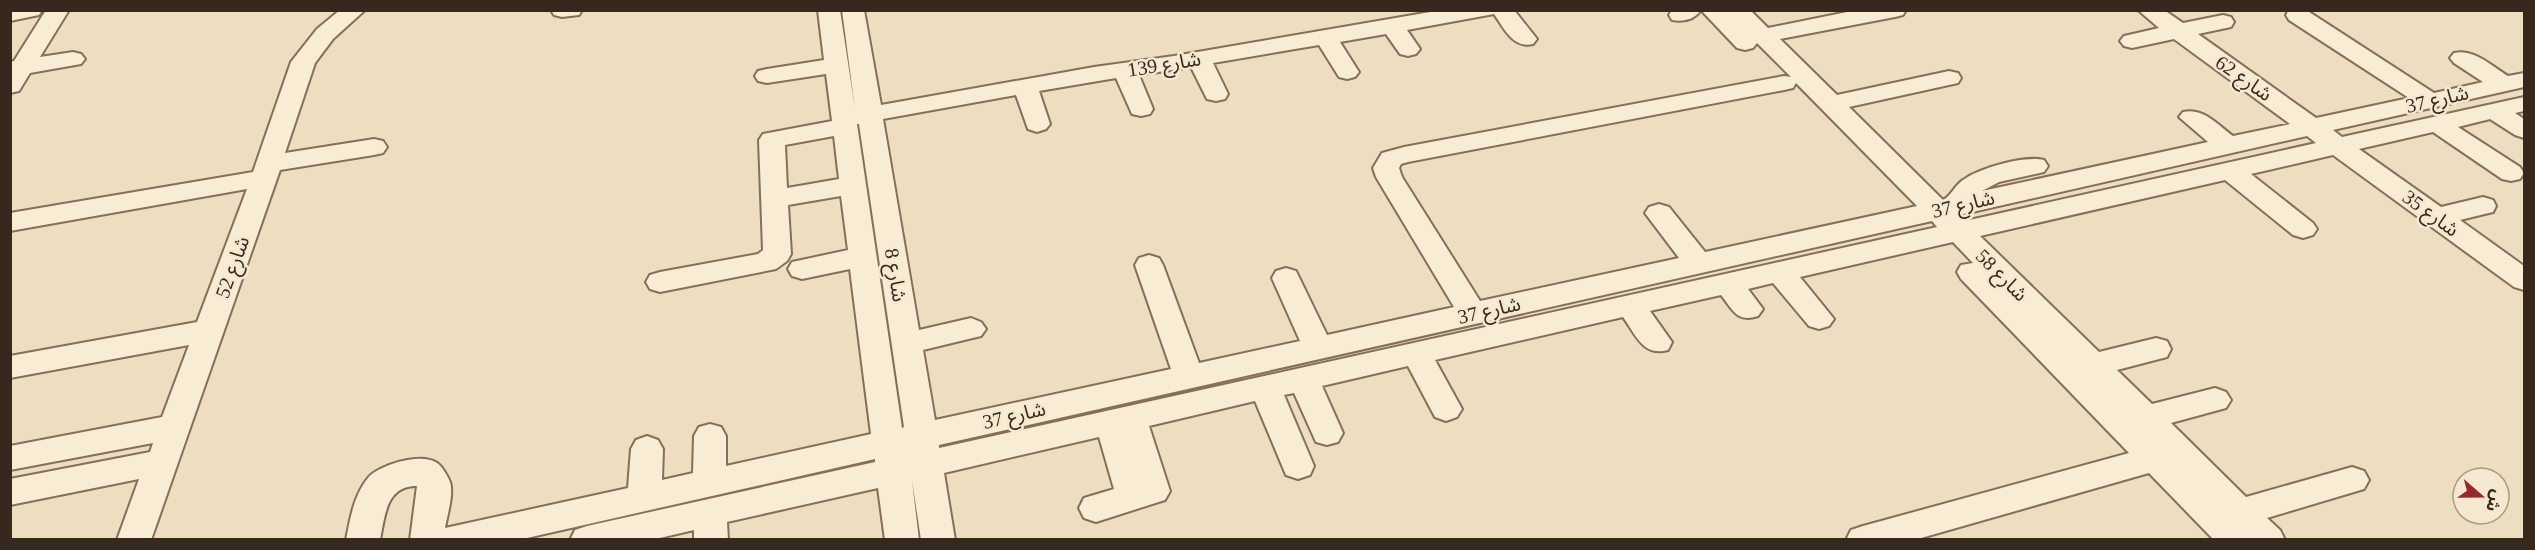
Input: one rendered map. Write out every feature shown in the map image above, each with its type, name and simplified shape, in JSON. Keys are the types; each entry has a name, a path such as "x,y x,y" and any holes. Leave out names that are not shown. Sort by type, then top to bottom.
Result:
{"street":[{"path":"10,14 31,10"},
{"path":"15,74 58,10"},
{"name":"شارع 52","path":"134,540 303,62 325,34 354,10"},
{"path":"562,10 571,10"},
{"name":"شارع 139","path":"775,199 772,144 852,123 1025,86 1091,64 1125,70 1176,66 1249,41 1325,37 1393,26 1428,17 1485,10"},
{"path":"1502,10 1525,39"},
{"path":"1762,36 1895,10"},
{"name":"شارع 8","path":"834,11 837,65 907,343 938,540"},
{"name":"شارع 8","path":"834,11 852,123 854,185 902,540"},
{"name":"شارع 58","path":"1709,12 1762,36 1831,104 1940,220 2156,458 2238,526 2268,540"},
{"name":"شارع 58","path":"1709,12 1777,76 1940,220 2093,365 2146,418 2238,526"},
{"path":"2297,15 2433,112 2511,173"},
{"path":"1428,17 1439,42"},
{"path":"2132,41 2164,21 2217,18"},
{"name":"شارع 62","path":"2164,21 2339,146"},
{"path":"1393,26 1408,49"},
{"path":"1325,37 1347,72"},
{"path":"2462,58 2512,95 2524,130"},
{"path":"15,74 73,59"},
{"path":"1199,59 1216,94"},
{"path":"767,76 837,65"},
{"path":"1125,70 1141,109"},
{"path":"1718,78 1777,76"},
{"path":"1472,313 1389,177 1386,168 1391,159 1404,154 1777,76"},
{"path":"1831,104 1949,78"},
{"path":"1025,86 1037,124"},
{"name":"شارع 37","path":"2229,158 2312,127 2433,112 2512,95"},
{"name":"شارع 37","path":"587,540 710,511 891,457 1189,376 1698,263 1940,220 2229,158 2339,146 2433,112"},
{"path":"2192,117 2229,158 2303,229"},
{"path":"269,163 342,138"},
{"name":"شارع 35","path":"2339,146 2524,280"},
{"path":"10,222 269,163 374,147"},
{"path":"1940,220 1969,186 1982,179 2035,166"},
{"path":"660,282 771,260 777,254 775,199 854,185"},
{"path":"2437,217 2482,207"},
{"path":"1659,213 1698,263"},
{"name":"شارع 37","path":"924,449 1121,420 1779,272 1940,220"},
{"path":"802,268 863,257"},
{"path":"1149,265 1189,376"},
{"path":"1779,272 1819,318"},
{"path":"1286,278 1318,348"},
{"path":"1727,283 1748,309"},
{"path":"1630,305 1656,342"},
{"path":"907,343 971,329"},
{"path":"10,367 209,331"},
{"path":"2093,365 2156,350"},
{"path":"1416,353 1446,409"},
{"path":"1303,379 1327,433"},
{"path":"1265,387 1298,466"},
{"path":"2146,418 2215,400"},
{"path":"1096,508 1142,495 1121,420"},
{"path":"13,458 174,427"},
{"path":"710,436 710,511"},
{"path":"644,497 647,449"},
{"path":"1863,540 2156,458"},
{"path":"10,492 162,462"},
{"path":"363,540 371,499 383,482 405,472 426,472 434,484 427,540"},
{"path":"2238,526 2352,480"},
{"name":"شارع 37","path":"453,540 644,497 710,511"}]}
